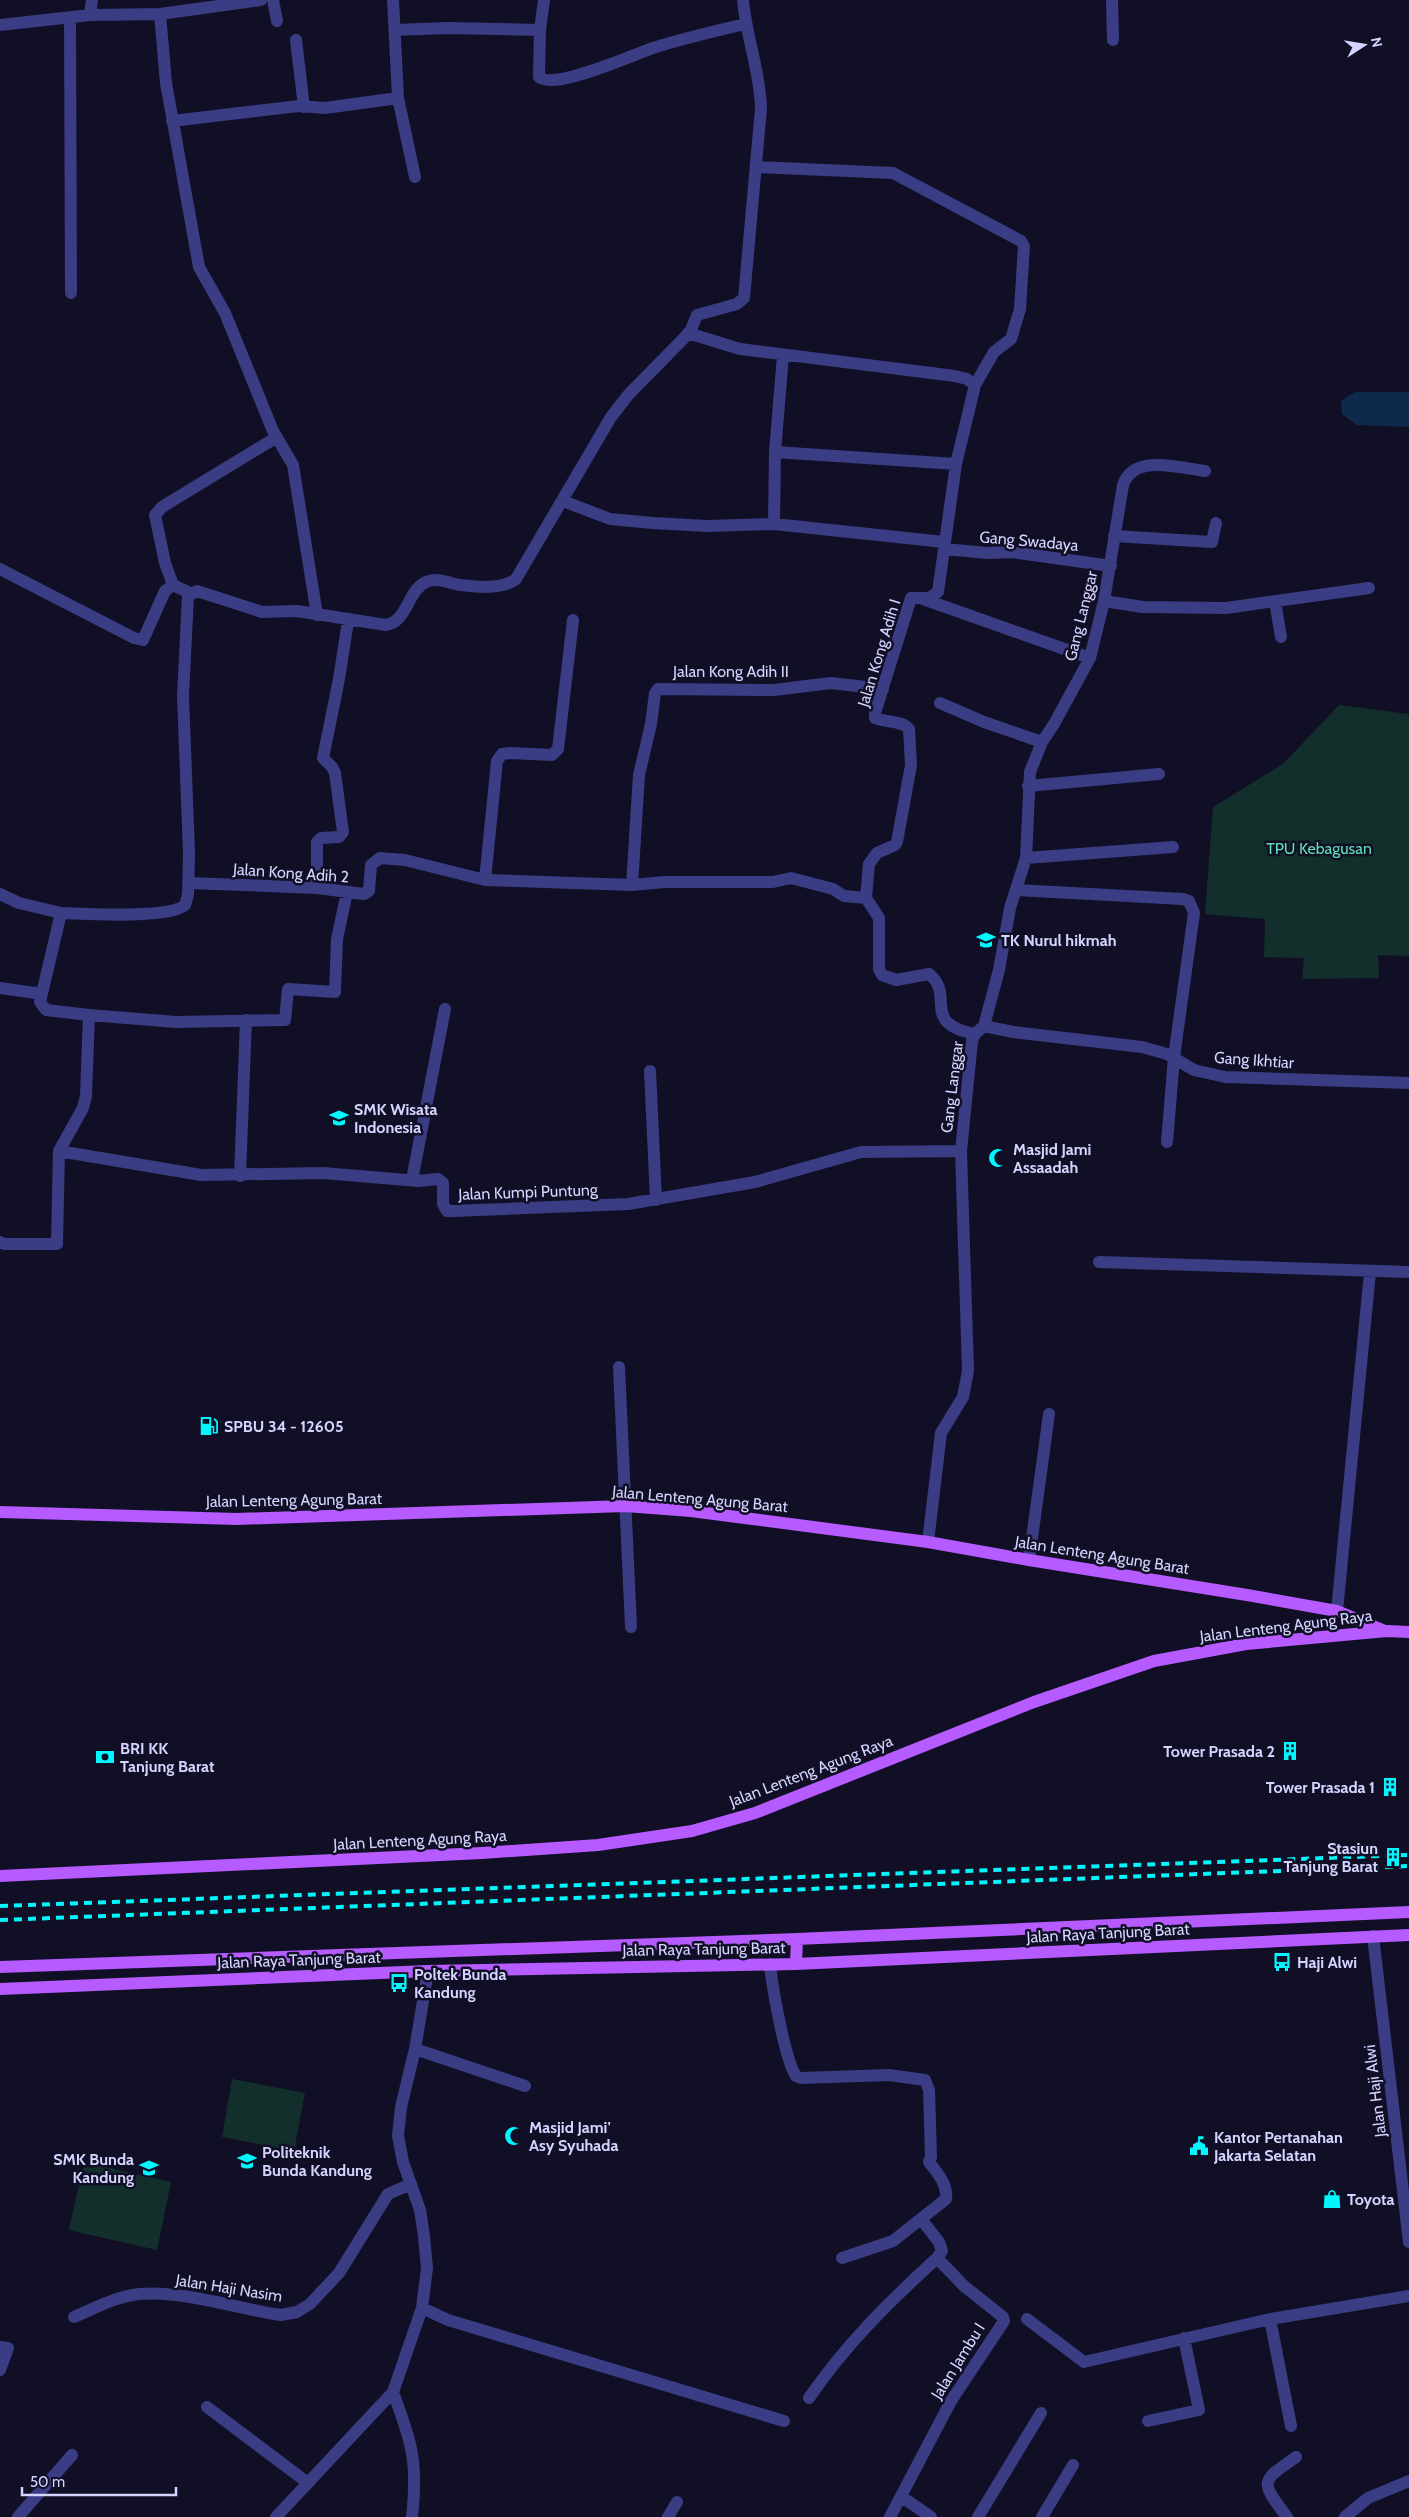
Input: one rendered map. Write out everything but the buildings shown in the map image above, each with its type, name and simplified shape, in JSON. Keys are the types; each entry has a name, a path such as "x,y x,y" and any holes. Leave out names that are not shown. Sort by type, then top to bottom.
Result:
{"main road":[{"name":"Jalan Lenteng Agung Barat","path":"0,1512 237,1519 626,1506 692,1511 928,1542 1338,1611 1386,1631"},
{"name":"Jalan Lenteng Agung Raya","path":"0,1876 482,1853 608,1844 682,1832 755,1813 1034,1702 1154,1661 1246,1644 1386,1631 1409,1632"},
{"path":"0,1967 798,1939 1409,1912"},
{"name":"Jalan Raya Tanjung Barat","path":"0,1989 428,1971 796,1964 1409,1935"},
{"path":"796,1964 798,1939"}],"street":[{"path":"90,15 92,0"},
{"path":"0,25 90,15 160,14 261,0"},
{"path":"273,0 277,21"},
{"path":"393,0 398,98 415,177"},
{"path":"544,0 540,30 539,77 548,80 601,69 654,48 746,24"},
{"path":"0,894 19,903 61,913 106,915 175,911 185,905 189,883 183,696 186,599 190,593 197,591 262,612 297,611 386,625 393,624 420,585 433,579 469,585 503,586 512,583 563,501 611,417 629,394 689,332 697,315 737,304 744,298 761,92 746,24 744,0"},
{"path":"1112,0 1113,40"},
{"path":"160,14 166,83 172,121 200,267 225,313 250,377 277,437 293,465 317,615"},
{"path":"70,18 71,293"},
{"path":"395,30 448,28 540,30"},
{"path":"296,40 304,107"},
{"path":"172,121 304,107 325,108 398,98"},
{"path":"756,168 893,174 1021,241 1024,250 1020,309 1011,339 994,352 975,384 956,464 944,546"},
{"path":"689,332 740,349 955,376 967,378 975,384"},
{"path":"774,524 774,452 783,355"},
{"path":"190,593 174,585 161,548 155,515 162,507 277,437"},
{"path":"774,452 956,464"},
{"name":"Gang Langgar","path":"928,1542 940,1433 963,1397 968,1371 966,1250 961,1151 969,1060 980,1030 1026,858 1028,786 1032,766 1042,742 1090,658 1104,600 1123,485 1129,472 1146,464 1205,471"},
{"name":"Gang Swadaya","path":"563,501 610,519 707,526 774,524 988,553 1012,552 1110,566"},
{"path":"1114,536 1212,542 1216,522"},
{"name":"Jalan Kong Adih I","path":"866,898 871,859 885,848 895,845 897,842 911,765 909,729 905,725 875,718 911,598 934,597 938,592 944,546"},
{"path":"0,569 134,638 143,640 165,591 174,585"},
{"path":"1104,600 1143,607 1226,608 1369,588"},
{"path":"921,598 929,603 961,611 1022,635 1090,658"},
{"path":"1276,602 1280,637"},
{"path":"317,888 317,842 321,838 339,837 343,832 335,773 323,758 339,679 348,620"},
{"path":"485,880 497,761 502,754 552,755 558,749 573,620"},
{"name":"Jalan Kong Adih II","path":"632,885 639,775 655,693 658,690 774,690 831,683 883,689"},
{"path":"940,702 984,722 1042,742"},
{"path":"1028,786 1159,774"},
{"path":"1026,858 1174,847"},
{"name":"Jalan Kong Adih 2","path":"189,883 317,888 364,894 369,890 371,865 380,858 406,860 485,880 632,885 664,882 772,882 791,878 833,889 844,896 866,898"},
{"path":"1016,890 1183,898 1189,901 1194,913 1174,1057 1167,1142"},
{"path":"61,913 40,1002 46,1010 176,1022 285,1020 288,989 335,992 337,938 347,892"},
{"path":"866,898 879,918 879,969 882,975 896,980 929,974 937,984 945,1022 952,1028 980,1030"},
{"path":"0,988 42,994"},
{"path":"412,1180 445,1009"},
{"path":"0,1242 14,1244 57,1244 59,1151 83,1108 86,1096 89,1015"},
{"path":"240,1176 246,1020"},
{"name":"Gang Ikhtiar","path":"980,1030 1142,1047 1174,1057 1194,1070 1226,1077 1409,1083"},
{"path":"650,1071 656,1200"},
{"name":"Jalan Kumpi Puntung","path":"59,1151 201,1175 240,1176 323,1173 412,1180 442,1180 443,1204 447,1211 566,1207 656,1200 755,1182 861,1152 961,1151"},
{"path":"1099,1262 1409,1272"},
{"path":"1338,1611 1370,1272"},
{"path":"619,1367 630,1627"},
{"path":"1029,1560 1049,1414"},
{"name":"Jalan Haji Alwi","path":"1373,1936 1409,2242"},
{"path":"770,1964 772,1984 787,2051 796,2076 801,2078 889,2075 925,2080 929,2090 931,2157 929,2162 947,2192 946,2199 893,2241 842,2258"},
{"path":"276,2517 393,2392 422,2308 427,2268 420,2210 403,2162 398,2136 401,2106 415,2049 428,1971"},
{"path":"415,2049 525,2086"},
{"name":"Jalan Haji Nasim","path":"74,2317 118,2299 140,2294 167,2294 281,2315 297,2312 310,2304 339,2273 388,2194 411,2184"},
{"path":"809,2398 835,2360 942,2251 939,2242 921,2219"},
{"name":"Jalan Jambu I","path":"890,2517 951,2401 1004,2321 1003,2317 964,2286 936,2258"},
{"path":"1027,2319 1084,2362 1270,2319 1409,2296"},
{"path":"422,2308 458,2323 763,2417 784,2421"},
{"path":"1270,2319 1291,2426"},
{"path":"1148,2421 1199,2410 1184,2338"},
{"path":"0,2370 4,2348"},
{"path":"393,2392 411,2439 415,2458 412,2517"},
{"path":"207,2407 308,2483"},
{"path":"978,2517 1041,2413"},
{"path":"18,2517 72,2455"},
{"path":"1287,2517 1272,2497 1267,2482 1269,2476 1296,2457"},
{"path":"1042,2517 1073,2465"},
{"path":"1345,2517 1368,2498 1409,2481"},
{"path":"902,2497 931,2517"},
{"path":"668,2517 677,2502"}],"green space":[{"name":"TPU Kebagusan","path":"1339,705 1409,714 1409,956 1378,955 1379,978 1302,979 1304,958 1264,957 1265,919 1205,914 1213,807 1283,764"},
{"path":"232,2079 305,2093 294,2151 222,2137"},
{"path":"84,2162 171,2182 157,2250 69,2230"}],"water":[{"path":"1355,392 1409,392 1409,427 1357,425 1342,414 1341,401"}],"railway":[{"path":"0,1906 1409,1855"},
{"path":"0,1920 1409,1866"}],"place":[{"name":"TK Nurul hikmah","path":"986,940"},
{"name":"SMK Wisata Indonesia","path":"339,1118"},
{"name":"Masjid Jami Assaadah","path":"998,1158"},
{"name":"SPBU 34 - 12605","path":"209,1426"},
{"name":"Tower Prasada 2","path":"1290,1751"},
{"name":"BRI KK Tanjung Barat","path":"105,1757"},
{"name":"Tower Prasada 1","path":"1390,1787"},
{"name":"Stasiun Tanjung Barat","path":"1393,1857"},
{"name":"Haji Alwi","path":"1282,1962"},
{"name":"Poltek Bunda Kandung","path":"399,1983"},
{"name":"Masjid Jami' Asy Syuhada","path":"514,2136"},
{"name":"Kantor Pertanahan Jakarta Selatan","path":"1199,2146"},
{"name":"Politeknik Bunda Kandung","path":"247,2161"},
{"name":"SMK Bunda Kandung","path":"149,2168"},
{"name":"Toyota","path":"1332,2199"}]}
